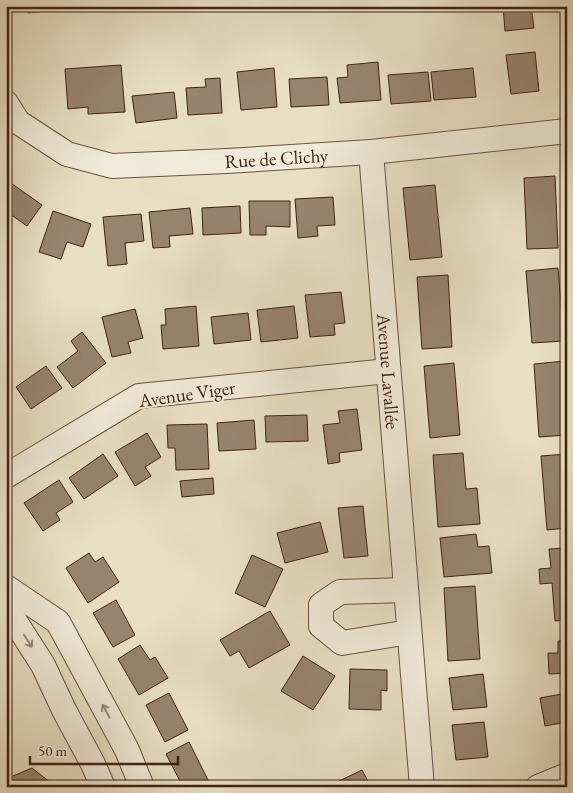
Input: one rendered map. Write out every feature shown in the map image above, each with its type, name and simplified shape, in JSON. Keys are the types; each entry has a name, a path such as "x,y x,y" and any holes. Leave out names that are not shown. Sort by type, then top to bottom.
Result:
{"street":[{"name":"Rue de Clichy","path":"6,103 18,122 67,154 112,166 236,161 371,152 567,131"},
{"name":"Avenue Lavallée","path":"371,152 422,787"},
{"name":"Avenue Viger","path":"6,476 139,396 388,371"},
{"path":"6,587 58,622 127,750 142,787"},
{"path":"406,590 340,592 321,604 321,626 342,643 409,632"},
{"path":"6,598 13,618 43,665 103,787"},
{"path":"538,787 567,775"}],"building":[{"path":"27,6 67,6 67,9 28,13"},
{"path":"203,6 225,6 225,7 203,9"},
{"path":"503,6 531,6 534,28 505,31"},
{"path":"535,52 539,91 511,94 506,55"},
{"path":"378,62 381,100 340,103 337,78 348,77 347,65"},
{"path":"121,65 125,112 88,114 88,107 68,109 65,69"},
{"path":"274,68 277,107 241,110 237,72"},
{"path":"473,68 476,97 434,100 431,72"},
{"path":"428,72 431,101 391,104 388,75"},
{"path":"327,77 329,105 291,107 289,79"},
{"path":"220,78 222,113 188,115 186,88 206,87 205,79"},
{"path":"174,92 177,118 136,123 132,96"},
{"path":"555,176 558,248 527,249 524,178"},
{"path":"8,181 42,205 27,226 6,211 6,184"},
{"path":"435,185 442,257 410,260 403,188"},
{"path":"333,197 335,225 317,226 318,236 298,238 295,199"},
{"path":"249,201 290,201 290,227 266,226 266,235 250,235"},
{"path":"240,206 241,233 203,235 202,208"},
{"path":"190,208 193,234 169,236 170,247 153,248 149,212"},
{"path":"53,211 91,224 83,247 67,242 61,259 39,252"},
{"path":"141,214 144,241 125,243 127,264 108,266 103,217"},
{"path":"558,268 564,341 532,343 526,271"},
{"path":"448,275 452,347 422,349 417,277"},
{"path":"341,292 345,323 334,324 335,335 310,337 305,295"},
{"path":"196,306 199,346 163,349 161,325 166,325 165,309"},
{"path":"294,306 298,338 261,342 257,310"},
{"path":"135,309 143,338 128,342 131,353 112,357 102,317"},
{"path":"248,313 251,340 214,344 211,317"},
{"path":"82,332 106,363 73,388 57,367 78,351 71,341"},
{"path":"565,361 567,435 539,437 534,364"},
{"path":"454,363 460,435 430,438 424,366"},
{"path":"46,366 62,388 31,409 16,387"},
{"path":"357,409 362,450 339,453 340,462 328,464 323,425 340,423 338,411"},
{"path":"307,415 308,441 266,442 265,416"},
{"path":"254,420 256,449 219,451 217,423"},
{"path":"207,424 209,469 176,470 175,448 168,448 167,425"},
{"path":"147,433 161,457 145,467 151,476 135,486 115,452"},
{"path":"463,453 466,489 477,488 480,524 438,527 433,455"},
{"path":"103,454 118,476 84,499 69,478"},
{"path":"567,454 567,528 547,530 541,456"},
{"path":"213,478 214,494 182,497 180,481"},
{"path":"59,480 73,502 56,513 60,520 43,531 24,503"},
{"path":"363,506 368,556 344,558 338,508"},
{"path":"320,522 328,552 285,563 277,533"},
{"path":"476,534 478,547 489,546 492,573 444,577 440,538"},
{"path":"567,548 567,620 555,621 552,583 540,584 539,569 551,568 549,549"},
{"path":"89,553 95,562 103,557 119,582 88,603 66,568"},
{"path":"252,555 283,569 265,607 235,593"},
{"path":"475,586 480,659 448,661 444,588"},
{"path":"116,600 135,635 113,647 93,613"},
{"path":"270,611 290,645 249,668 239,651 230,656 220,640"},
{"path":"567,640 567,673 549,674 548,653 558,653 558,641"},
{"path":"140,645 150,660 155,657 168,678 139,695 118,659"},
{"path":"303,656 335,676 313,710 281,691"},
{"path":"350,669 387,670 387,691 381,690 381,710 349,709"},
{"path":"483,674 487,707 453,710 449,678"},
{"path":"169,693 188,730 165,742 146,705"},
{"path":"567,693 567,722 545,726 540,698"},
{"path":"484,722 488,757 456,760 452,725"},
{"path":"189,742 210,787 183,787 166,754"},
{"path":"32,768 56,787 6,787 6,779"},
{"path":"362,770 371,787 336,787 335,783"}]}
